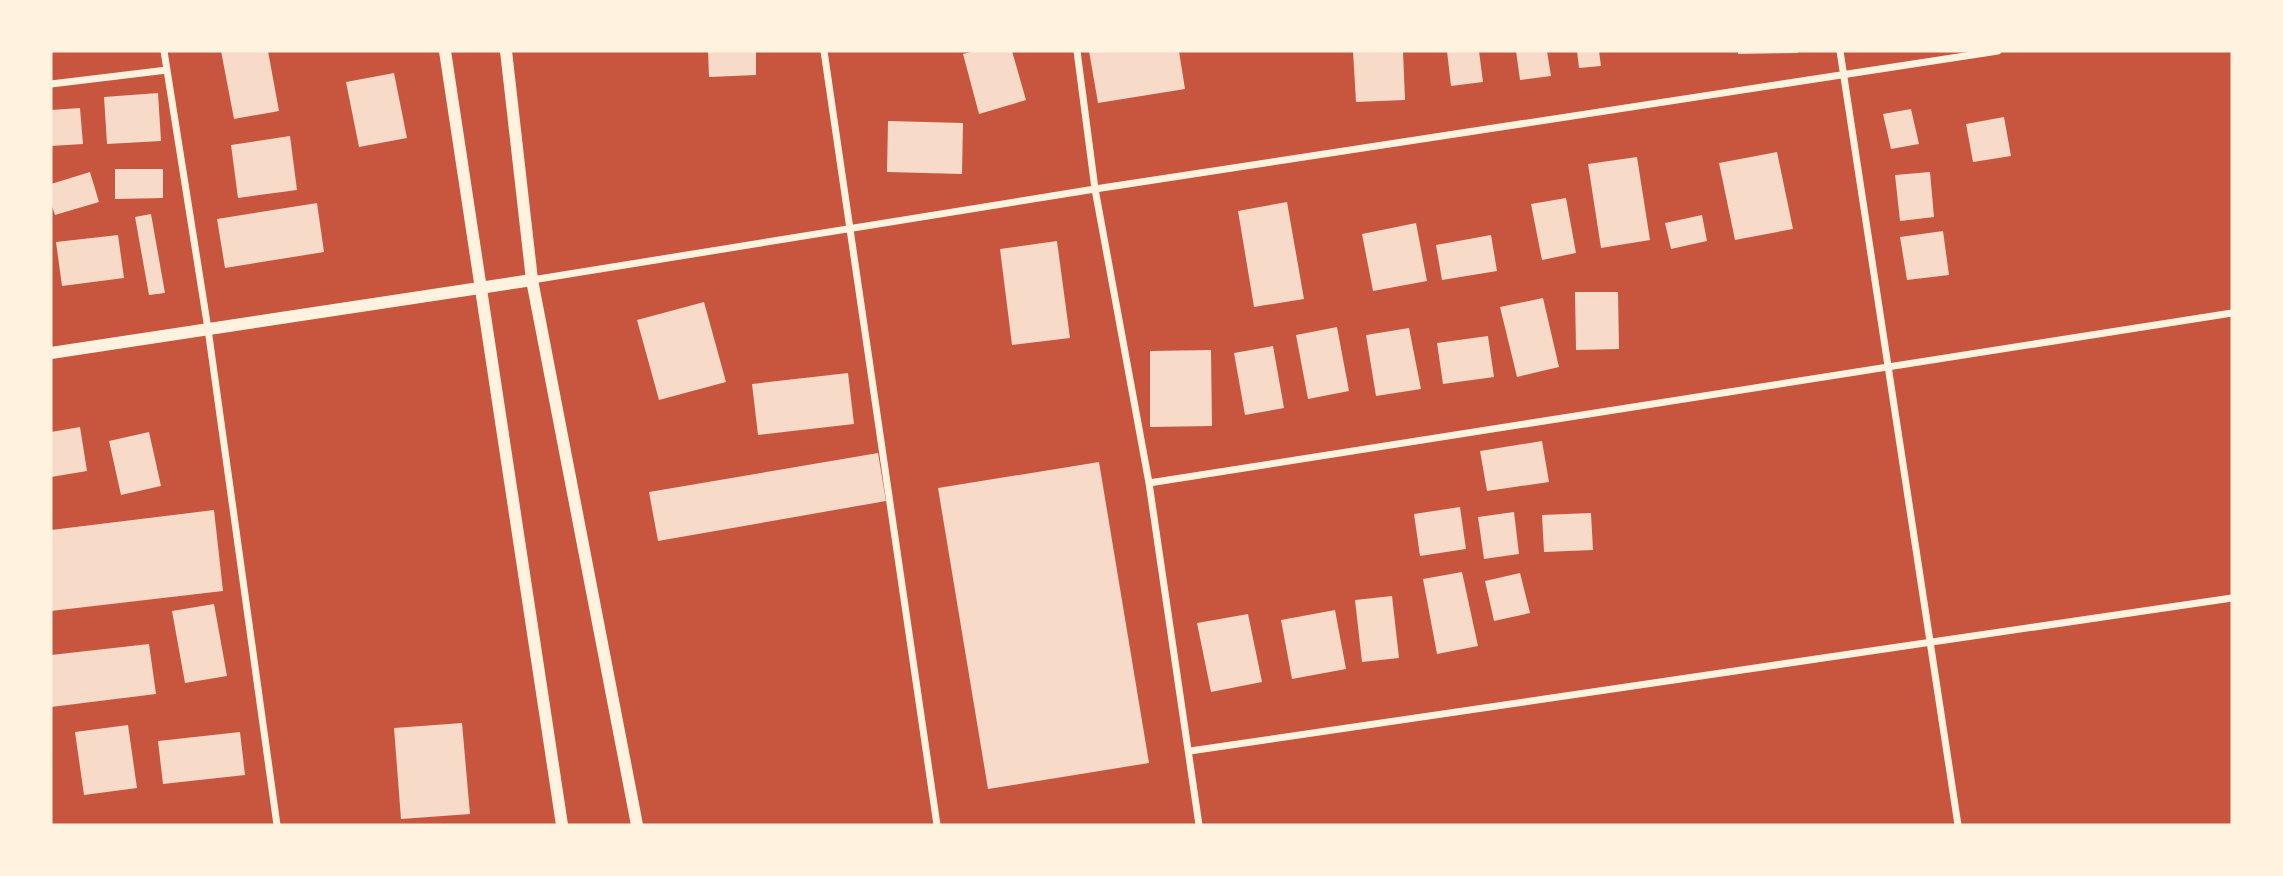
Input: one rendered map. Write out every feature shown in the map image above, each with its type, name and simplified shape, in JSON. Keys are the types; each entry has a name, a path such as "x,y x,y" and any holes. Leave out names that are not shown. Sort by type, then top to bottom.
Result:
{"street":[{"path":"164,51 208,329 278,825"},
{"path":"445,51 562,825"},
{"path":"506,51 532,280 637,825"},
{"path":"824,51 937,825"},
{"path":"1077,51 1095,189 1149,483 1199,825"},
{"path":"1840,51 1958,825"},
{"path":"51,353 1998,51"},
{"path":"51,84 167,70"},
{"path":"1149,483 2232,313"},
{"path":"1190,751 2232,598"}],"building":[{"path":"221,51 268,51 279,111 234,119"},
{"path":"708,51 756,51 756,75 709,77"},
{"path":"975,51 1012,51 1026,100 979,114 963,54"},
{"path":"1089,51 1179,51 1185,89 1098,103"},
{"path":"1353,51 1403,51 1405,100 1356,102"},
{"path":"1447,51 1479,51 1483,82 1451,86"},
{"path":"1516,51 1547,51 1551,76 1520,80"},
{"path":"1577,51 1599,51 1601,66 1579,68"},
{"path":"1738,51 1798,51 1798,53 1738,54"},
{"path":"394,73 407,138 359,147 346,82"},
{"path":"158,93 161,141 107,144 104,97"},
{"path":"80,108 83,144 51,146 51,110"},
{"path":"1911,109 1919,144 1891,149 1883,114"},
{"path":"2004,117 2011,156 1973,162 1966,124"},
{"path":"888,121 963,123 962,174 887,172"},
{"path":"290,136 297,190 238,198 231,145"},
{"path":"1777,152 1793,229 1735,240 1719,163"},
{"path":"1637,157 1650,240 1601,248 1588,164"},
{"path":"115,169 163,169 163,198 115,199"},
{"path":"90,172 99,202 55,215 51,203 51,184"},
{"path":"1930,172 1934,217 1900,221 1895,175"},
{"path":"1566,198 1576,253 1542,260 1531,204"},
{"path":"1287,202 1304,299 1254,307 1238,211"},
{"path":"317,203 324,252 225,268 217,219"},
{"path":"151,214 165,293 149,295 135,217"},
{"path":"1702,215 1707,241 1671,249 1665,223"},
{"path":"1416,223 1427,281 1373,291 1362,234"},
{"path":"1943,231 1949,275 1907,280 1900,237"},
{"path":"118,235 124,278 62,286 56,242"},
{"path":"1491,235 1497,271 1442,280 1436,245"},
{"path":"1057,241 1070,338 1012,345 1000,249"},
{"path":"1575,292 1618,292 1619,349 1576,350"},
{"path":"1543,298 1559,367 1517,377 1500,307"},
{"path":"704,302 726,382 659,400 637,320"},
{"path":"1337,327 1349,391 1308,399 1296,335"},
{"path":"1409,328 1421,389 1376,396 1366,335"},
{"path":"1488,336 1494,377 1443,384 1437,343"},
{"path":"1273,346 1284,408 1245,415 1234,353"},
{"path":"1211,350 1212,426 1150,427 1150,351"},
{"path":"848,373 854,424 758,435 752,384"},
{"path":"80,427 87,471 51,477 51,432"},
{"path":"149,432 161,486 121,495 109,441"},
{"path":"1542,441 1549,482 1487,491 1480,451"},
{"path":"878,453 886,501 658,541 649,492"},
{"path":"1099,462 1149,763 988,789 938,488"},
{"path":"1460,507 1466,549 1420,556 1414,514"},
{"path":"214,510 223,591 51,611 51,530"},
{"path":"1514,512 1519,554 1484,559 1478,517"},
{"path":"1591,513 1593,550 1544,552 1542,515"},
{"path":"1462,572 1478,646 1437,654 1423,579"},
{"path":"1520,573 1530,613 1494,621 1485,581"},
{"path":"1392,596 1399,658 1362,662 1355,600"},
{"path":"214,604 227,676 185,683 172,611"},
{"path":"1335,610 1346,669 1292,679 1281,620"},
{"path":"1248,614 1262,682 1211,692 1197,623"},
{"path":"149,644 156,694 51,707 51,655"},
{"path":"462,723 470,814 401,819 394,728"},
{"path":"128,725 137,788 84,795 75,732"},
{"path":"240,732 245,775 163,784 158,741"}]}
